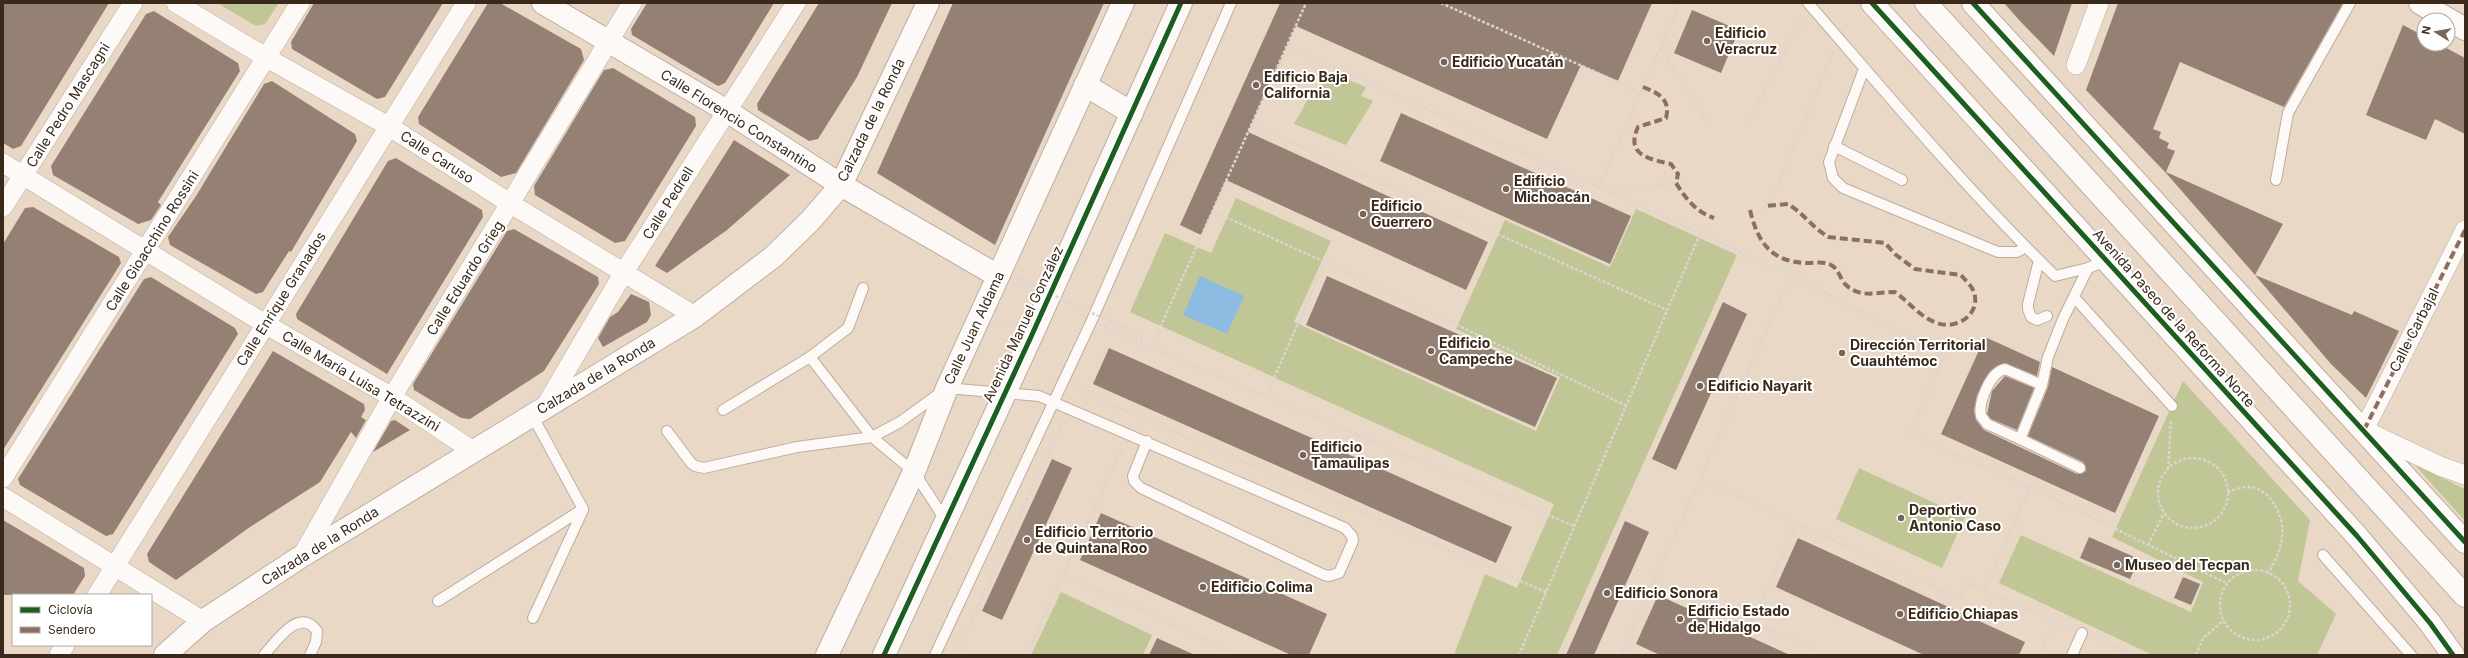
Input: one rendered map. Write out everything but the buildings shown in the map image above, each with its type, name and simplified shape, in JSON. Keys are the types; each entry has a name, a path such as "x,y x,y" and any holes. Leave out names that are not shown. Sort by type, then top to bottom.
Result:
{"street":[{"name":"Calle Pedro Mascagni","path":"3,207 133,3"},
{"name":"Calle Caruso","path":"176,3 267,58 390,127 510,204 695,316"},
{"name":"Calle Gioacchino Rossini","path":"3,478 300,3"},
{"name":"Calle Enrique Granados","path":"98,594 466,3"},
{"name":"Calle Florencio Constantino","path":"543,3 727,111 841,185 1007,276"},
{"name":"Calle Eduardo Grieg","path":"302,556 392,397 632,3"},
{"name":"Calle Pedrell","path":"539,410 624,272 796,3"},
{"name":"Calzada de la Ronda","path":"172,653 203,621 302,556 695,316 773,257 810,221 841,185 928,3"},
{"name":"Calle Juan Aldama","path":"827,655 914,472 947,388 1007,276 1085,85 1124,3"},
{"name":"Avenida Manuel González","path":"884,655 1005,393 1181,3"},
{"name":"Avenida Paseo de la Reforma Norte","path":"1872,3 2097,265 2357,536 2430,623 2452,655"},
{"name":"Avenida Paseo de la Reforma Norte","path":"1926,3 2465,596"},
{"path":"1973,3 2465,542"},
{"path":"2076,65 2099,3"},
{"path":"2434,6 2465,29"},
{"path":"1085,85 1132,113"},
{"name":"Calle María Luisa Tetrazzini","path":"3,163 265,324 392,397 473,451"},
{"name":"Calle Carbajal","path":"2364,430 2465,230"},
{"path":"2364,430 2440,466 2465,475"},
{"path":"3,497 203,621"},
{"path":"59,655 64,646"}],"lane":[{"path":"936,655 1092,320 1231,3"},
{"path":"2276,180 2288,113 2350,3"},
{"path":"1809,4 1864,69 2026,247 2055,276 2097,265"},
{"path":"1864,69 1829,162 1829,170 1833,178 1843,188 1998,252 2017,252 2026,247"},
{"path":"1834,146 1902,180"},
{"path":"2039,260 2028,308 2031,317 2037,320 2047,316"},
{"path":"2020,439 2042,385 2048,357 2074,297 2097,265"},
{"path":"723,410 810,357 848,328 863,288"},
{"path":"2074,297 2172,406"},
{"path":"810,357 872,437 914,472 946,521"},
{"path":"2042,385 2005,369 1999,370 1992,378 1980,406 1980,416 1987,424 2080,468"},
{"path":"667,430 691,463 700,468 797,447 872,437 900,422 947,388 1038,396 1147,441 1345,528 1352,536 1353,541 1339,572 1334,575 1324,575 1141,488 1134,481 1133,476 1147,441"},
{"path":"532,618 583,509 539,410"},
{"path":"438,601 583,509"},
{"path":"2323,555 2411,655"},
{"path":"264,655 291,626 300,622 309,624 317,631 316,642 310,655"},
{"path":"2072,655 2082,633"}],"path":[{"path":"1151,348 1306,3"},
{"path":"1441,3 1618,82 1639,95"},
{"path":"1598,186 1680,3"},
{"path":"1748,122 1809,4"},
{"path":"1752,219 1771,201 1838,39"},
{"path":"1287,46 1791,275 1945,355 1909,434 2030,487 2228,584"},
{"path":"1660,47 1708,124"},
{"path":"1251,124 1667,310"},
{"path":"1612,193 1684,181"},
{"path":"1212,211 1325,262 1625,405"},
{"path":"1519,655 1625,405 1700,234 1718,213"},
{"path":"1266,396 1325,262"},
{"path":"1621,655 1791,275"},
{"path":"1007,276 1143,337 1140,343"},
{"path":"1092,320 1151,348 1574,526"},
{"path":"1062,383 1546,592"},
{"path":"2168,469 2172,406"},
{"path":"956,655 1065,417"},
{"path":"1026,655 1123,447"},
{"path":"2189,458 2201,459 2212,464 2220,471 2228,492 2222,513 2214,521 2204,527 2182,527 2172,521 2164,513 2159,502 2158,490 2161,479 2168,469 2177,462 2189,458"},
{"path":"1700,479 1960,599 1967,583 2054,622 2134,655"},
{"path":"1985,590 2030,487"},
{"path":"2228,492 2249,487 2268,495 2279,514 2283,534 2278,555 2268,573"},
{"path":"2148,545 2164,513"},
{"path":"1797,524 1752,621 1826,655"},
{"path":"2251,570 2268,573 2282,583 2290,604 2288,615 2280,629 2266,639 2244,639 2234,633 2224,620 2220,602 2228,584 2239,574 2251,570"},
{"path":"1064,574 1237,655"},
{"path":"2196,655 2203,638 2224,620"},
{"path":"2039,655 2054,622"},
{"path":"1623,650 1635,655"},
{"path":"2123,655 2125,651"}],"green space":[{"path":"217,3 279,3 265,24 256,26"},
{"path":"1330,78 1343,83 1349,80 1366,87 1361,96 1373,101 1346,145 1294,124 1313,90"},
{"path":"1236,198 1331,241 1294,322 1536,431 1560,377 1456,329 1505,220 1610,267 1636,209 1737,255 1557,655 1454,655 1485,574 1517,588 1554,504 1130,312 1165,233 1211,253"},
{"path":"2183,381 2310,520 2298,581 2336,614 2317,655 2153,655 1999,583 2021,535 2191,612 2203,582 2112,537"},
{"path":"2415,465 2465,489 2465,521"},
{"name":"Deportivo Antonio Caso","path":"1859,468 1965,517 1942,568 1836,519"},
{"path":"1061,592 1152,635 1143,655 1031,655"}],"water":[{"path":"1200,276 1244,296 1227,334 1183,315"}],"marked path":[{"path":"1643,87 1658,94 1665,101 1667,111 1666,118 1638,127 1635,136 1637,150 1647,157 1671,164 1678,174 1676,183 1688,200 1697,209 1714,218"},
{"path":"1750,210 1753,222 1762,241 1775,254 1784,259 1795,262 1822,263 1831,265 1836,269 1843,282 1857,292 1869,294 1895,292 1925,317 1945,325 1960,322 1967,318 1975,306 1973,290 1961,275 1915,269 1896,255 1885,243 1828,237 1788,204 1766,206"},
{"path":"2364,430 2465,230"}],"cycle path":[{"path":"884,655 1030,339 1181,3"},
{"path":"1872,3 2357,536 2430,623 2453,655"},
{"path":"1973,3 2465,542"}],"place":[{"name":"Edificio Veracruz","path":"1707,41"},
{"name":"Edificio Yucatán","path":"1444,62"},
{"name":"Edificio Baja California","path":"1256,85"},
{"name":"Edificio Michoacán","path":"1506,189"},
{"name":"Edificio Guerrero","path":"1363,214"},
{"name":"Edificio Campeche","path":"1431,351"},
{"name":"Dirección Territorial Cuauhtémoc","path":"1842,353"},
{"name":"Edificio Nayarit","path":"1700,386"},
{"name":"Edificio Tamaulipas","path":"1303,455"},
{"name":"Deportivo Antonio Caso","path":"1901,518"},
{"name":"Edificio Territorio de Quintana Roo","path":"1027,540"},
{"name":"Museo del Tecpan","path":"2117,565"},
{"name":"Edificio Colima","path":"1203,587"},
{"name":"Edificio Sonora","path":"1607,593"},
{"name":"Edificio Chiapas","path":"1900,614"},
{"name":"Edificio Estado de Hidalgo","path":"1680,619"}]}
